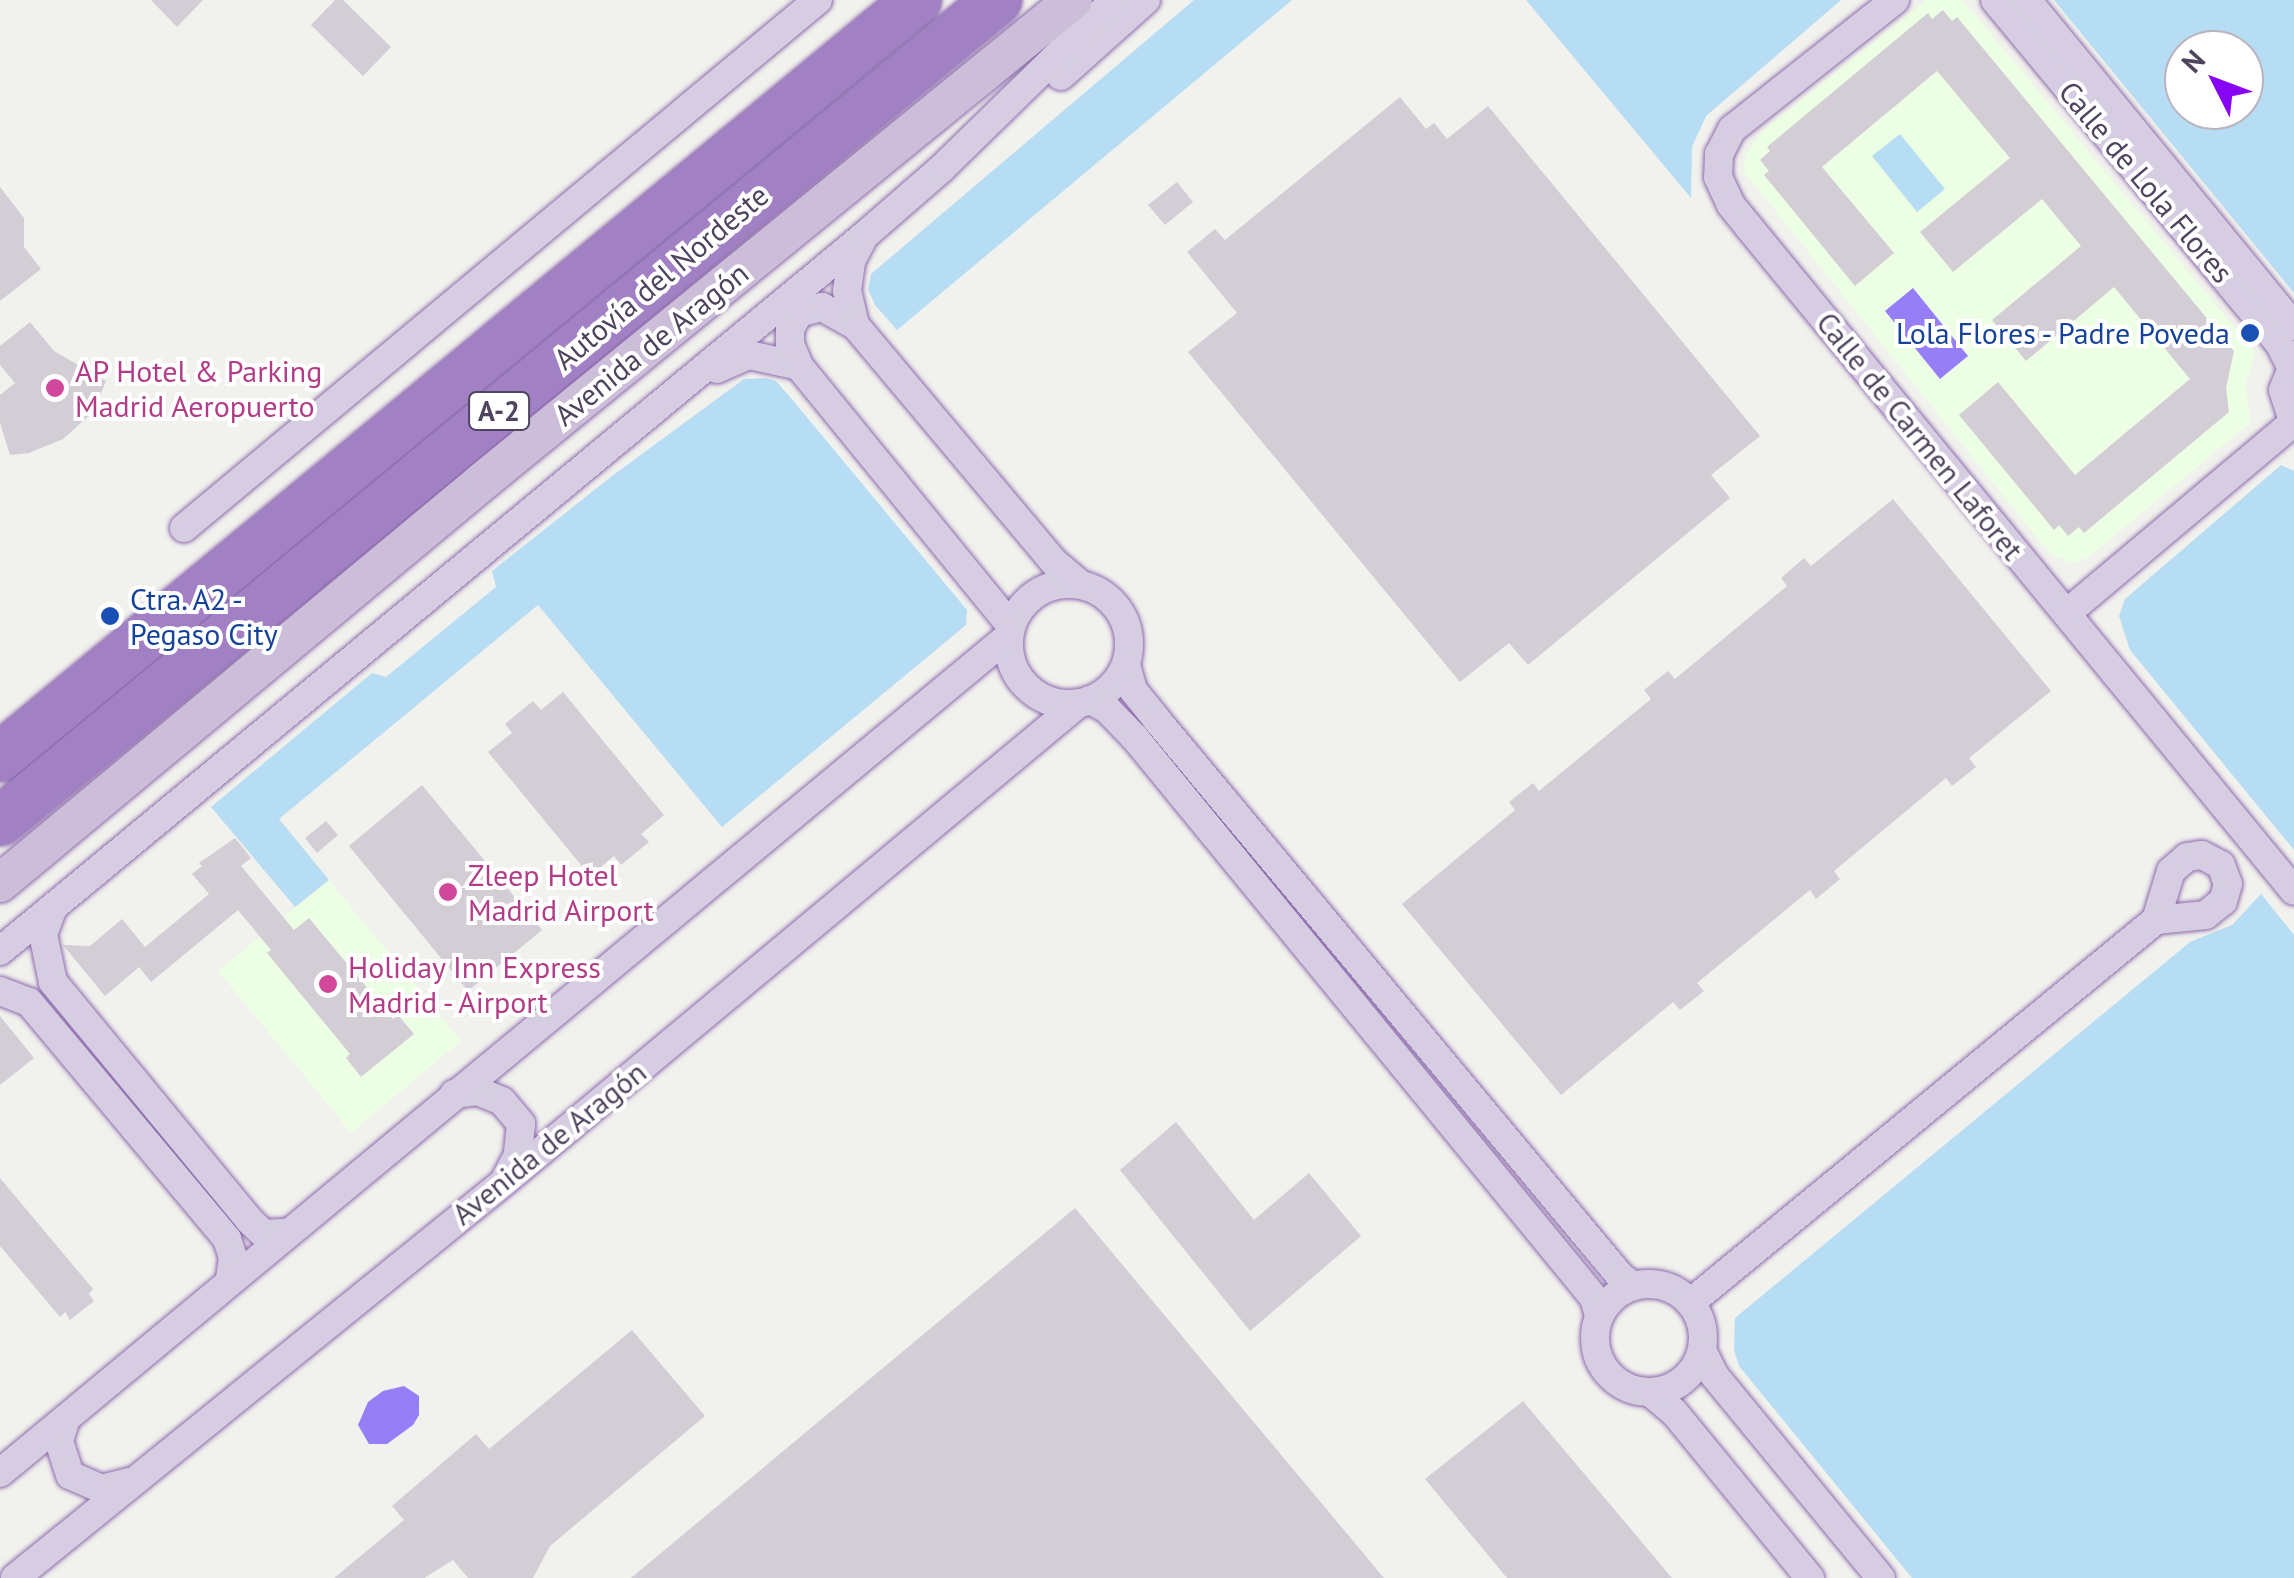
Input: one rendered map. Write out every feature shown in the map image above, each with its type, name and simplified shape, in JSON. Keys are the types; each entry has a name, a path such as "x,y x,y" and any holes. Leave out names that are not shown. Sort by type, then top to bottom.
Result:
{"highway":[{"path":"422,408 868,0"},
{"name":"Autovía del Nordeste","path":"0,757 917,0"},
{"name":"Autovía del Nordeste","path":"0,821 997,0"}],"street":[{"path":"184,528 818,0"},
{"name":"Avenida de Aragón","path":"0,883 483,481 1074,0"},
{"path":"942,170 1114,0"},
{"path":"0,950 942,170 1030,104 1146,0"},
{"name":"Calle de Carmen Laforet","path":"1895,0 1732,129 1720,154 1718,177 1731,206 2294,891"},
{"name":"Calle de Lola Flores","path":"1995,0 2279,343 2292,365"},
{"name":"Calle de Lola Flores","path":"2027,0 2294,326"},
{"path":"855,324 847,292 851,261 864,236"},
{"path":"1085,702 1118,680 1126,665 1130,647 1122,613 1111,599 1080,584 1055,563 855,324 822,307 799,314 790,328 799,366 1010,631 1016,673 1028,688 1061,704 1085,702 1108,709 1135,738 1594,1298 1600,1316 1596,1352 1604,1369 1633,1390 1651,1393 1674,1412 1810,1578"},
{"path":"688,381 748,356 799,366"},
{"path":"2067,613 2294,424 2283,390 2292,365"},
{"path":"0,1473 1010,631 1022,606 1038,592 1058,584 1080,584"},
{"path":"1126,665 1132,690 1620,1276 1634,1286"},
{"name":"Avenida de Aragón","path":"15,1578 504,1182 1085,702"},
{"path":"54,906 43,934 53,982 250,1221 264,1234 286,1232"},
{"path":"1690,1303 2156,920"},
{"path":"0,990 29,1002 227,1240 233,1257 230,1278"},
{"path":"454,1094 478,1091 502,1101 521,1124 518,1154 504,1182"},
{"path":"1600,1316 1620,1292 1634,1286 1665,1286 1690,1303 1699,1317 1702,1350 1714,1374 1882,1578"},
{"path":"1651,1393 1684,1380 1702,1350"},
{"path":"66,1419 59,1441 70,1475 101,1489 131,1481"}],"shaded area":[{"path":"1194,0 1292,0 897,330 875,305 868,289 871,274"},
{"path":"1526,0 1841,0 1706,116 1692,147 1691,198"},
{"path":"1926,0 1961,0 1966,4 2255,352 2246,383 2250,423 2089,557 2073,563 2053,556 2042,544 1744,172 1745,156 1761,132"},
{"path":"2054,0 2294,0 2294,293"},
{"path":"1900,134 1945,189 1917,212 1872,156"},
{"path":"1913,288 1968,356 1940,379 1885,311"},
{"path":"744,379 776,381 790,397 967,610 966,625 722,827 538,605 279,819 329,880 295,907 211,807 372,673 386,677 496,587 492,571 612,476"},
{"path":"2281,465 2294,471 2294,850 2130,650 2119,616 2125,599"},
{"path":"329,880 461,1041 351,1133 218,971"},
{"path":"2261,894 2294,935 2294,1578 1912,1578 1739,1366 1734,1350 1735,1318 2190,942 2232,925"},
{"path":"404,1386 419,1396 419,1415 413,1425 387,1444 369,1444 358,1425 368,1402 383,1391"}],"building":[{"path":"151,0 203,0 177,27"},
{"path":"335,0 343,0 391,47 363,76 311,25"},
{"path":"1943,10 1952,21 1957,17 2234,351 2226,388 2229,412 2084,533 2079,527 2068,536 2059,525 2054,530 1959,415 1998,382 2075,475 2190,379 2114,287 2026,361 1992,320 2081,246 2042,199 1953,272 1920,232 2010,158 1937,71 1822,167 1894,253 1855,286 1764,175 1769,171 1760,160 1770,151 1767,147 1928,13 1932,19"},
{"path":"1400,97 1426,129 1434,123 1447,139 1488,106 1760,436 1711,475 1730,498 1528,665 1509,643 1460,682 1188,352 1237,313 1187,252 1215,229 1225,240"},
{"path":"1177,182 1193,202 1165,225 1148,205"},
{"path":"0,187 24,218 24,247 41,269 0,301"},
{"name":"AP Hotel & Parking Madrid Aeropuerto","path":"30,322 54,351 106,381 93,412 63,439 29,453 10,455 0,423 0,395 15,383 0,365 0,346"},
{"path":"1893,499 2051,691 1969,758 1976,767 1952,786 1946,778 1834,871 1840,879 1816,899 1810,890 1697,983 1704,991 1680,1010 1673,1002 1561,1095 1402,904 1515,810 1509,802 1533,783 1539,791 1651,699 1644,690 1668,671 1675,679 1787,586 1781,578 1804,558 1811,566"},
{"path":"563,692 664,815 641,834 649,842 621,865 614,856 590,876 488,752 512,733 505,724 533,701 541,710"},
{"name":"Zleep Hotel Madrid Airport","path":"422,785 542,930 468,991 349,846"},
{"path":"326,821 338,835 317,853 305,838"},
{"path":"235,838 251,858 241,866 294,930 309,918 393,1019 398,1015 414,1034 361,1077 346,1058 350,1054 267,953 271,950 238,910 151,982 139,967 105,996 63,945 90,946 122,919 145,947 209,894 192,874 202,866 199,863"},
{"path":"0,1016 34,1058 0,1085"},
{"path":"1176,1122 1254,1220 1309,1173 1361,1236 1250,1331 1120,1170"},
{"path":"0,1178 93,1289 89,1294 94,1301 70,1320 65,1312 60,1317 0,1246"},
{"path":"1075,1208 1384,1578 631,1578"},
{"path":"632,1330 705,1416 550,1546 533,1578 468,1578 453,1560 424,1578 334,1578 404,1520 392,1506 476,1434 489,1449"},
{"path":"1523,1401 1672,1578 1507,1578 1425,1479"}],"place":[{"name":"Lola Flores - Padre Poveda","path":"2250,333"},
{"name":"AP Hotel & Parking Madrid Aeropuerto","path":"55,388"},
{"name":"Ctra. A2 - Pegaso City","path":"110,616"},
{"name":"Zleep Hotel Madrid Airport","path":"448,892"},
{"name":"Holiday Inn Express Madrid - Airport","path":"328,984"}]}
